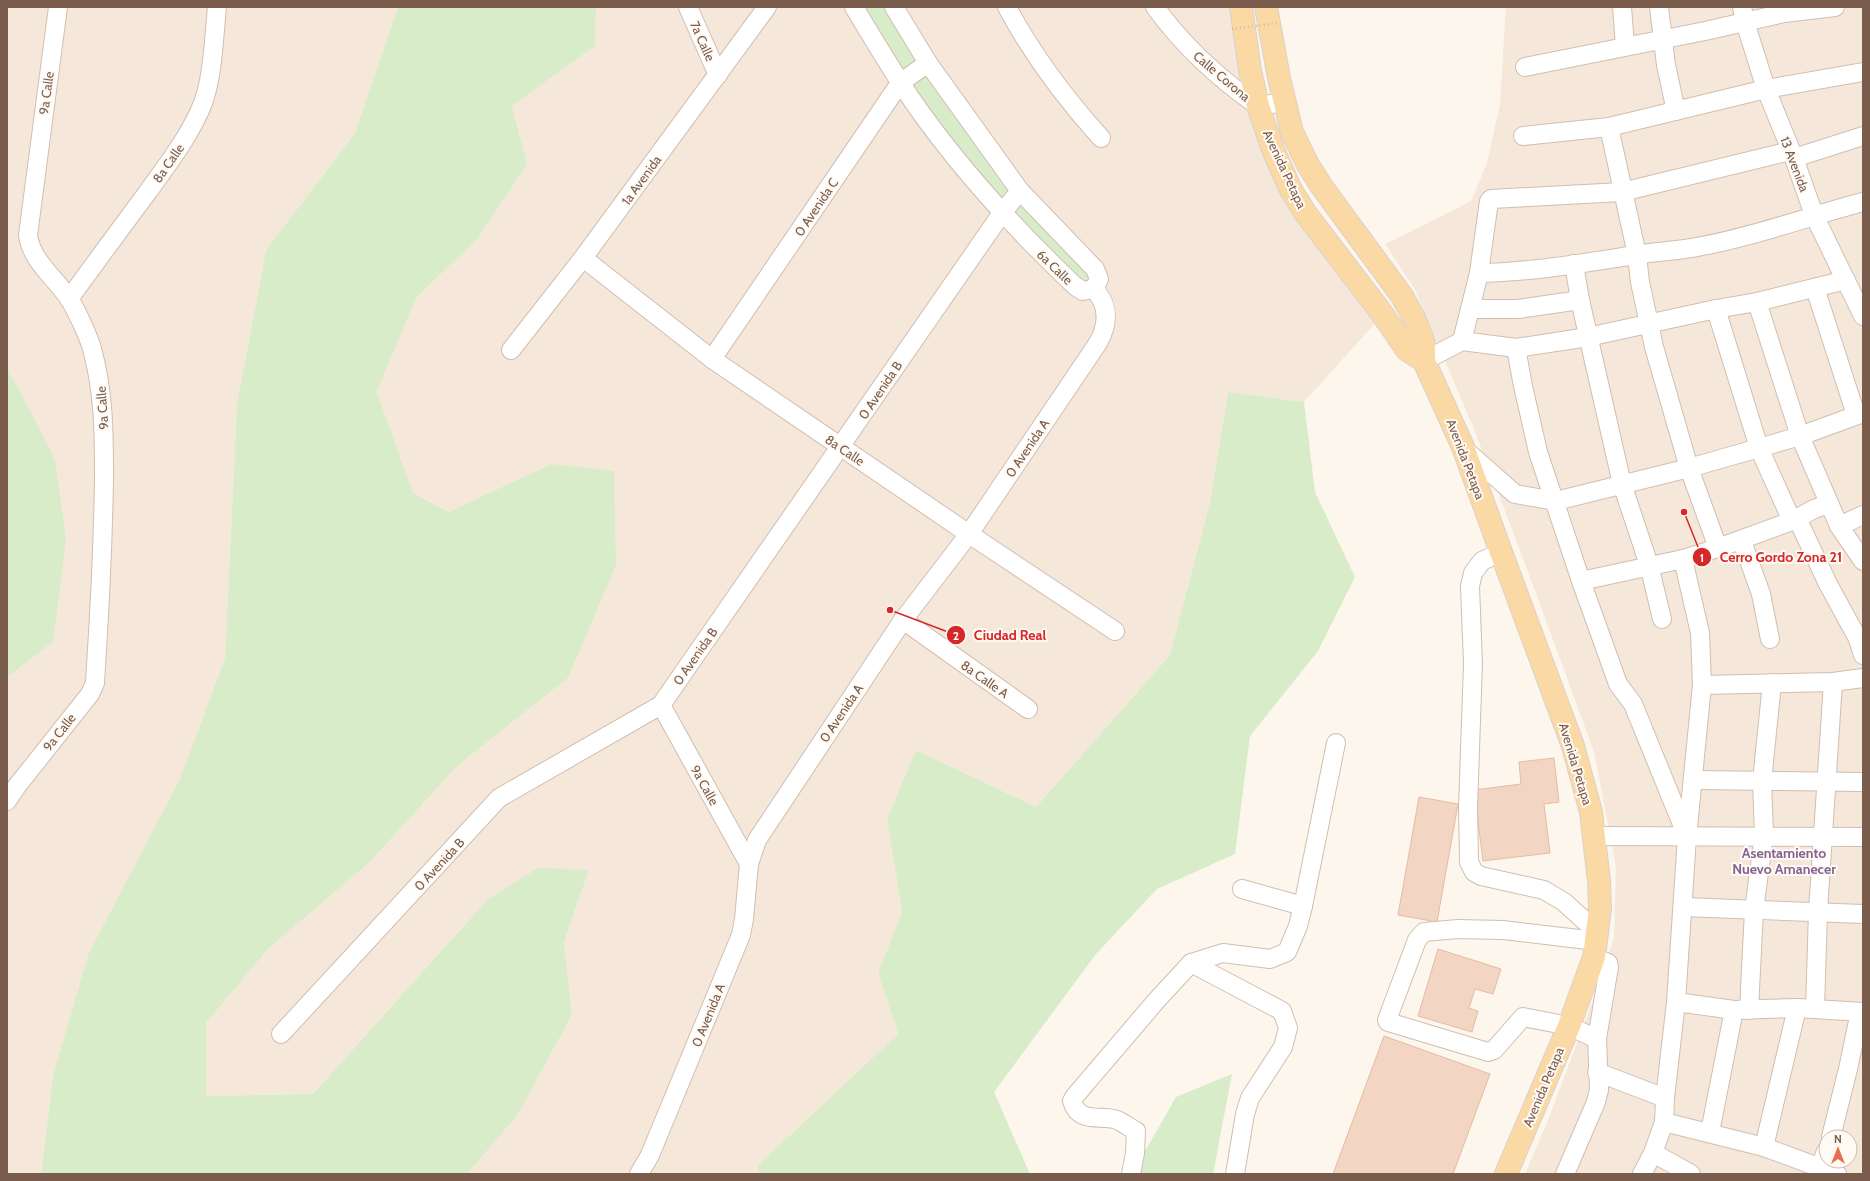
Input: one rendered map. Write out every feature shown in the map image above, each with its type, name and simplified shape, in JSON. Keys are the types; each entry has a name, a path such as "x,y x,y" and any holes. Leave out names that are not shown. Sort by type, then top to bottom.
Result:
{"main road":[{"name":"Avenida Petapa","path":"1241,7 1250,70 1258,106 1274,152 1292,190 1306,214 1381,312 1407,350 1424,361"},
{"name":"Avenida Petapa","path":"1271,15 1284,102 1292,132 1308,165 1360,242 1402,296 1414,318 1424,343 1424,361 1463,447 1573,746 1591,812 1599,881 1596,944 1569,1026 1506,1174"}],"street":[{"name":"9a Calle","path":"7,801 21,780 90,694 95,683 103,534 104,413 100,383 92,347 69,299 35,256 29,242 28,235 58,7"},
{"name":"8a Calle","path":"69,299 190,132 197,118 208,84 217,7"},
{"name":"7a Calle","path":"688,7 718,75"},
{"name":"1a Avenida","path":"511,350 583,258 767,7"},
{"name":"6a Calle","path":"854,7 900,83 941,139 1002,213 1075,286 1084,291 1094,289 1099,279 1095,269 1020,190 928,63 894,7"},
{"path":"1007,7 1025,42 1088,124 1101,138"},
{"name":"Calle Corona","path":"1155,7 1169,25 1207,67 1258,106 1284,102"},
{"path":"1622,7 1625,46"},
{"path":"1659,7 1666,65 1676,111"},
{"path":"1525,67 1625,46 1663,40 1743,14 1784,13 1835,7"},
{"name":"13 Avenida","path":"1743,14 1766,89 1814,215 1853,285 1863,316"},
{"name":"0 Avenida C","path":"712,359 900,83 928,63"},
{"path":"1523,136 1609,126 1766,89 1863,72"},
{"path":"1609,126 1622,192 1637,254 1640,282 1654,347 1689,468 1718,548"},
{"path":"1462,341 1480,273 1489,201 1491,199 1622,192 1792,155 1863,136"},
{"name":"0 Avenida B","path":"281,1034 499,798 661,705 841,448 1002,213 1020,190"},
{"path":"1480,273 1509,273 1702,246 1772,229 1814,215 1863,202"},
{"name":"8a Calle","path":"583,258 712,359 841,448 1114,631"},
{"path":"1574,264 1588,337 1622,484 1649,566 1662,619"},
{"path":"1424,361 1462,341 1516,348 1588,337 1649,325 1815,288 1853,285"},
{"path":"1463,447 1515,494 1556,501 1689,468 1759,448 1800,436 1860,414 1815,288"},
{"name":"0 Avenida A","path":"639,1174 650,1155 741,935 744,920 749,864 757,840 903,620 969,534 1104,333 1107,324 1107,315 1101,297 1094,289"},
{"path":"1471,309 1518,309 1580,300"},
{"path":"1757,302 1800,436 1828,504 1839,526 1863,561"},
{"path":"1716,309 1759,448 1828,584 1858,639 1863,654"},
{"path":"1516,348 1538,452 1556,501 1581,581 1618,684 1633,704 1687,837"},
{"path":"1581,581 1683,559 1742,541 1795,520 1814,509 1828,504"},
{"path":"1839,526 1863,515"},
{"path":"1742,541 1761,594 1770,639"},
{"path":"1502,552 1482,561 1473,573 1470,586 1473,664 1468,807 1469,862 1474,872 1481,876 1544,890 1564,902 1596,944 1609,967 1597,1039 1597,1072 1599,1090 1596,1102 1565,1174"},
{"path":"1642,1174 1653,1153 1664,1122 1665,1098 1676,1002 1684,907 1687,837 1702,685 1700,633 1683,559"},
{"name":"8a Calle A","path":"903,620 1028,709"},
{"path":"1702,685 1833,682 1863,678"},
{"path":"1764,1147 1806,1009 1818,911 1833,682"},
{"path":"1710,1132 1741,1010 1764,835 1762,781 1772,683"},
{"name":"9a Calle","path":"661,705 749,864"},
{"path":"1131,1174 1135,1153 1136,1131 1117,1120 1097,1119 1081,1115 1074,1108 1072,1101 1151,1007 1191,963 1223,953 1270,959 1286,952 1298,926 1303,906 1336,743"},
{"path":"1693,780 1863,782"},
{"path":"1594,836 1687,837 1764,835 1863,837"},
{"path":"1242,889 1303,906"},
{"path":"1684,907 1818,911 1863,914"},
{"path":"1596,944 1502,930 1458,929 1424,932 1417,940 1387,1017 1388,1022 1488,1052 1494,1050 1523,1017 1569,1026 1597,1039"},
{"path":"1191,963 1282,1011 1288,1028 1283,1047 1250,1098 1245,1114 1235,1174"},
{"path":"1676,1002 1741,1010 1806,1009 1862,1012 1833,1129"},
{"path":"1597,1072 1665,1098"},
{"path":"1664,1122 1710,1132 1764,1147 1818,1167"},
{"path":"1653,1153 1691,1174"},
{"path":"1823,1169 1837,1174"}],"path":[{"path":"1232,29 1271,15"}],"shaded area":[{"path":"7,7 398,7 355,133 266,250 237,404 225,658 179,781 53,1076 41,1174 7,1174 7,677 53,642 17,385 7,371"},
{"path":"596,7 1234,7 1255,128 1294,215 1378,320 1304,402 1228,392 1210,502 1170,655 1036,807 916,750 887,819 902,912 878,973 898,1034 757,1166 760,1174 467,1174 517,1116 572,1015 564,942 589,870 487,900 313,1094 206,1096 206,1023 268,949 370,862 457,766 568,678 551,464 450,512 413,493 377,392 416,298 478,238 527,164 512,106 595,46"},
{"path":"1506,7 1863,7 1863,1174 1525,1174 1548,1120 1592,1003 1614,938 1616,866 1594,752 1537,596 1474,429 1414,288 1385,244 1471,201 1487,163 1500,104"}],"green space":[{"path":"398,7 596,7 595,46 512,106 527,164 478,238 416,298 377,392 413,493 449,512 551,464 614,471 616,565 568,678 457,766 370,862 268,949 206,1023 206,1096 313,1094 487,900 538,868 589,870 564,942 572,1015 517,1116 467,1174 41,1174 53,1076 89,953 179,781 225,658 237,404 266,250 355,133"},
{"path":"854,7 894,7 928,63 1095,269 1091,291 1002,213"},
{"path":"7,371 17,385 55,460 66,539 53,642 7,677"},
{"path":"1228,392 1304,402 1315,492 1355,577 1318,651 1250,736 1235,854 1157,889 1096,954 994,1092 1030,1174 760,1174 757,1166 898,1034 878,973 902,912 887,819 916,750 1036,807 1170,655 1210,502"},
{"path":"1232,1074 1213,1174 1132,1174 1176,1097"}],"building":[{"path":"1554,758 1559,802 1544,804 1550,853 1483,861 1474,790 1521,784 1519,762"},
{"path":"1419,797 1458,804 1437,922 1398,915"},
{"path":"1438,949 1501,969 1493,994 1475,989 1469,1008 1478,1011 1472,1032 1418,1016"},
{"path":"1384,1036 1490,1074 1453,1174 1333,1174"}],"place":[{"name":"Cerro Gordo Zona 21","path":"1684,512"},
{"name":"Ciudad Real","path":"890,610"}],"district":[{"name":"Asentamiento Nuevo Amanecer","path":"1784,862"}]}
